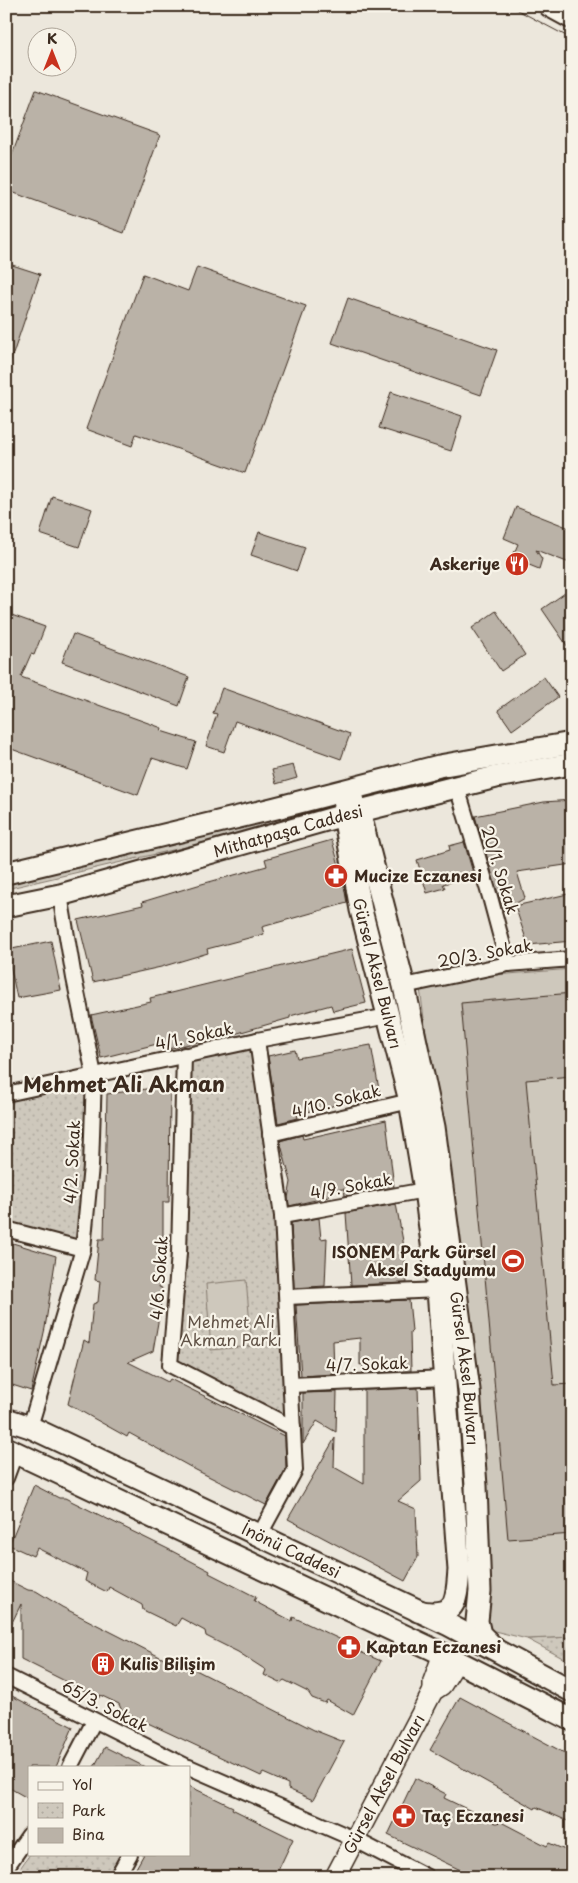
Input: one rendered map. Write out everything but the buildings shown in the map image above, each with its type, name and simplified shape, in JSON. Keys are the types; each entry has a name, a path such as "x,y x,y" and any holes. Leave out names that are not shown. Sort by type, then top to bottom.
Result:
{"main road":[{"path":"550,6 572,18"},
{"name":"Mithatpaşa Caddesi","path":"6,873 346,791 439,766 572,743"},
{"name":"Mithatpaşa Caddesi","path":"6,906 60,895 352,813 496,777 572,764"},
{"name":"Gürsel Aksel Bulvarı","path":"346,791 404,986 434,1127 469,1390 476,1486 480,1591 476,1616 480,1634 494,1648"},
{"name":"Gürsel Aksel Bulvarı","path":"352,813 361,910 410,1101 426,1190 438,1290 459,1570 449,1626 450,1658"},
{"path":"389,1016 404,986"},
{"name":"İnönü Caddesi","path":"6,1419 30,1427 418,1611 494,1648 572,1691"},
{"name":"İnönü Caddesi","path":"11,1450 450,1658 572,1720"},
{"path":"418,1611 433,1613 447,1609 454,1603"},
{"path":"450,1658 468,1636 476,1616"}],"street":[{"name":"20/1. Sokak","path":"457,787 508,964"},
{"name":"4/2. Sokak","path":"30,1427 83,1249 91,1166 94,1075 74,978 60,895"},
{"name":"20/3. Sokak","path":"404,986 508,964 572,959"},
{"name":"4/1. Sokak","path":"6,1094 257,1040 389,1016"},
{"path":"257,1040 282,1216 295,1470 259,1536"},
{"name":"4/6. Sokak","path":"184,1055 179,1253 170,1365 293,1428"},
{"name":"4/10. Sokak","path":"270,1134 410,1101"},
{"name":"4/9. Sokak","path":"282,1216 426,1190"},
{"path":"6,1229 83,1249"},
{"path":"287,1297 438,1290"},
{"name":"4/7. Sokak","path":"291,1385 445,1378"},
{"path":"6,1478 11,1450"},
{"name":"Gürsel Aksel Bulvarı","path":"335,1877 434,1690 433,1681 450,1658"},
{"name":"65/3. Sokak","path":"6,1676 185,1766"},
{"path":"71,1766 94,1721"},
{"name":"65/3. Sokak","path":"190,1768 354,1839 427,1877"},
{"path":"6,1868 28,1836"},
{"path":"117,1877 129,1856"}],"green space":[{"path":"325,802 331,813 6,889 6,878"},
{"path":"572,969 572,1637 527,1639 478,1627 470,1364 419,981"},
{"name":"Mehmet Ali Akman Parkı","path":"257,1040 282,1216 293,1428 170,1365 184,1055"},
{"path":"94,1075 83,1249 6,1229 6,1094"},
{"path":"246,1280 252,1346 211,1350 206,1284"},
{"path":"572,1637 572,1663 527,1639"},
{"path":"29,1856 119,1856 107,1877 14,1877"}],"tram line":[{"path":"510,6 572,39"}],"place":[{"name":"Askeriye","path":"517,564"},
{"name":"Mucize Eczanesi","path":"336,876"},
{"name":"ISONEM Park Gürsel Aksel Stadyumu","path":"513,1261"},
{"name":"Kaptan Eczanesi","path":"349,1647"},
{"name":"Kulis Bilişim","path":"103,1664"},
{"name":"Taç Eczanesi","path":"404,1816"}],"district":[{"name":"Mehmet Ali Akman","path":"124,1085"}]}
